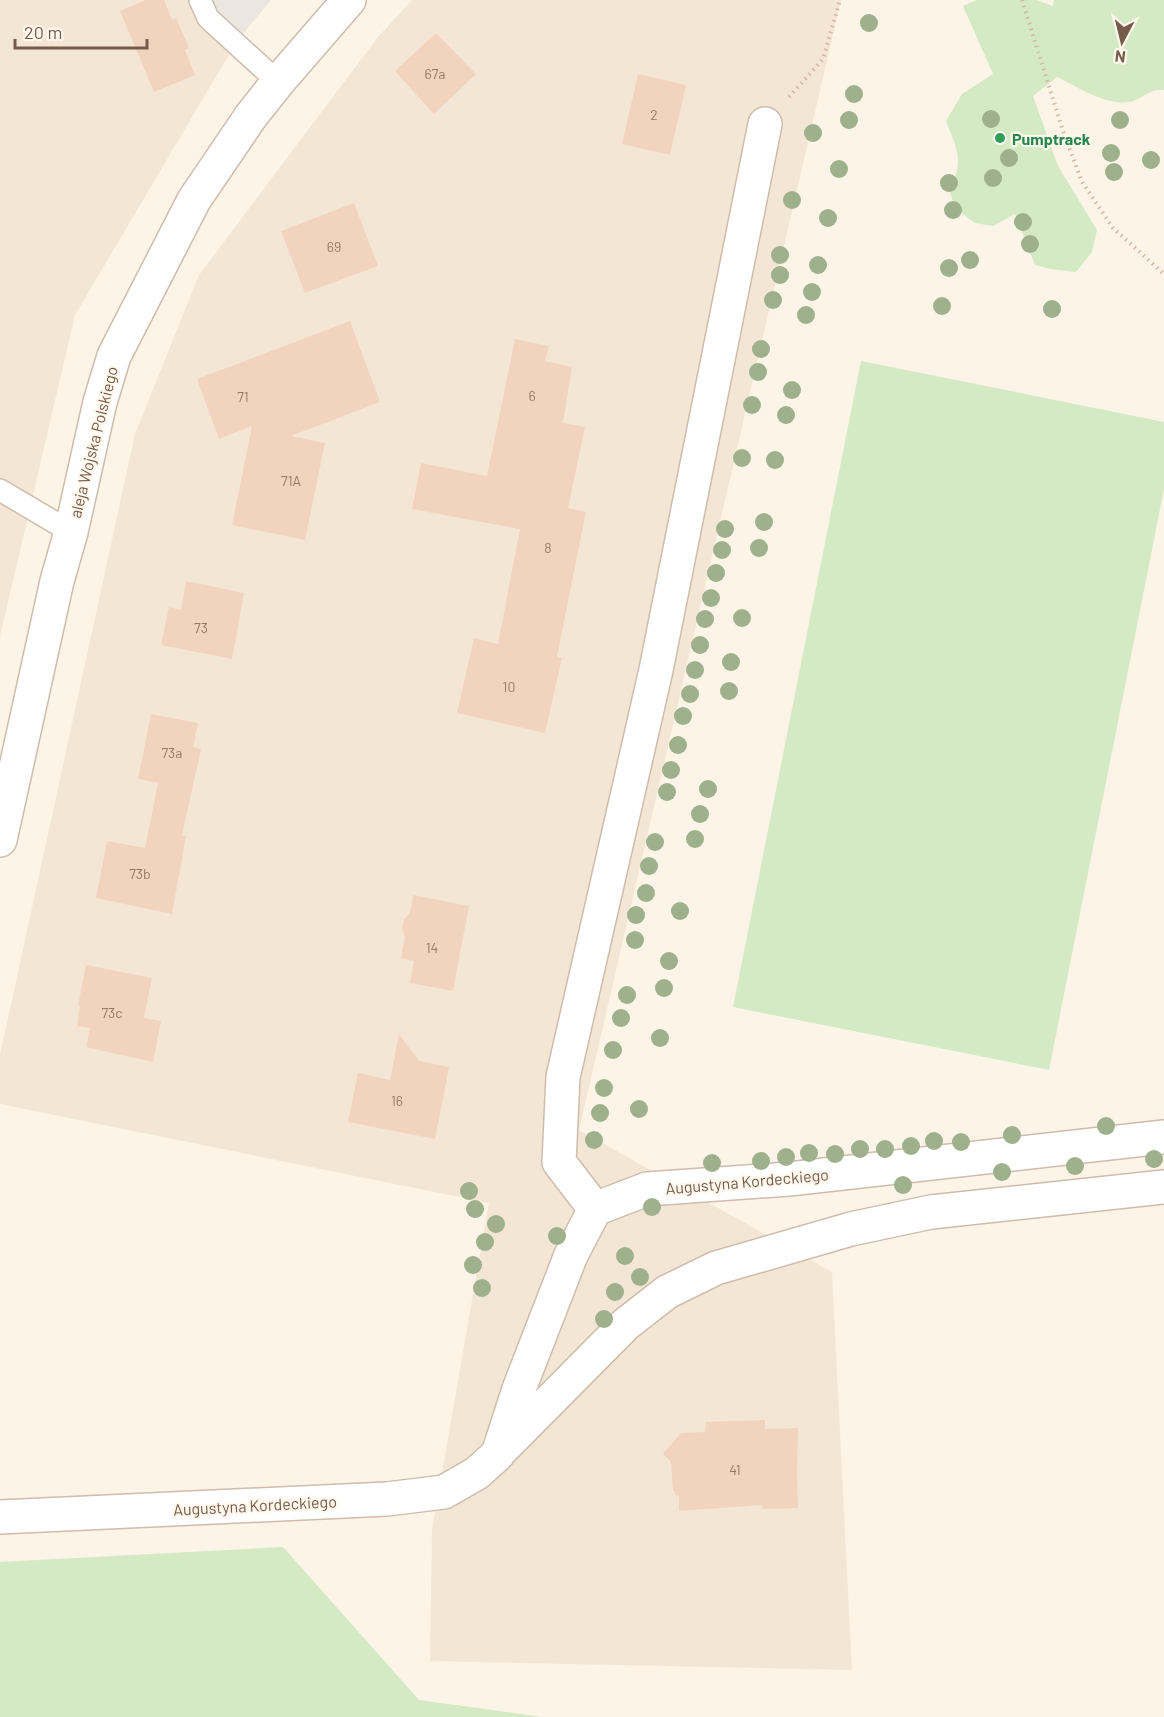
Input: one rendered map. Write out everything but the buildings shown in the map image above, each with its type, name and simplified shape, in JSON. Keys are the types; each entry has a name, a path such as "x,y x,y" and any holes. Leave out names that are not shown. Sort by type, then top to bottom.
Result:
{"street":[{"name":"aleja Wojska Polskiego","path":"0,840 57,581 71,531 100,402 114,356 194,200 251,116 349,0"},
{"path":"498,1454 519,1389 571,1255 595,1209 559,1161 563,1077 656,670 765,124"},
{"name":"Augustyna Kordeckiego","path":"595,1209 647,1188 789,1179 1164,1137"},
{"name":"Augustyna Kordeckiego","path":"0,1517 387,1499 444,1492 477,1473 498,1454 626,1324 667,1292 716,1268 851,1229 931,1212 1164,1187"}],"lane":[{"path":"200,0 208,18 278,82"},
{"path":"0,490 71,531"}],"path":[{"path":"765,124 823,59 840,0"},
{"path":"1022,0 1082,182 1113,228 1164,274"}],"shaded area":[{"path":"0,0 211,0 237,41 75,315 0,636"},
{"path":"211,0 271,0 237,41"},
{"path":"412,0 841,0 579,1130 832,1272 852,1670 430,1661 432,1530 489,1203 0,1104 0,1055 135,434 199,275 378,37"}],"green space":[{"name":"Pumptrack","path":"977,0 1036,0 1053,6 1054,0 1164,0 1164,90 1152,92 1133,101 1114,102 1057,77 1033,96 1058,166 1097,230 1092,252 1076,272 1035,265 1015,214 993,226 975,223 956,209 950,193 957,172 958,157 946,121 962,94 993,74 963,6"},
{"path":"861,361 1164,422 1164,489 1049,1070 733,1007"},
{"path":"283,1547 419,1700 542,1717 0,1717 0,1562"}],"place":[{"name":"Pumptrack","path":"1000,138"}]}
